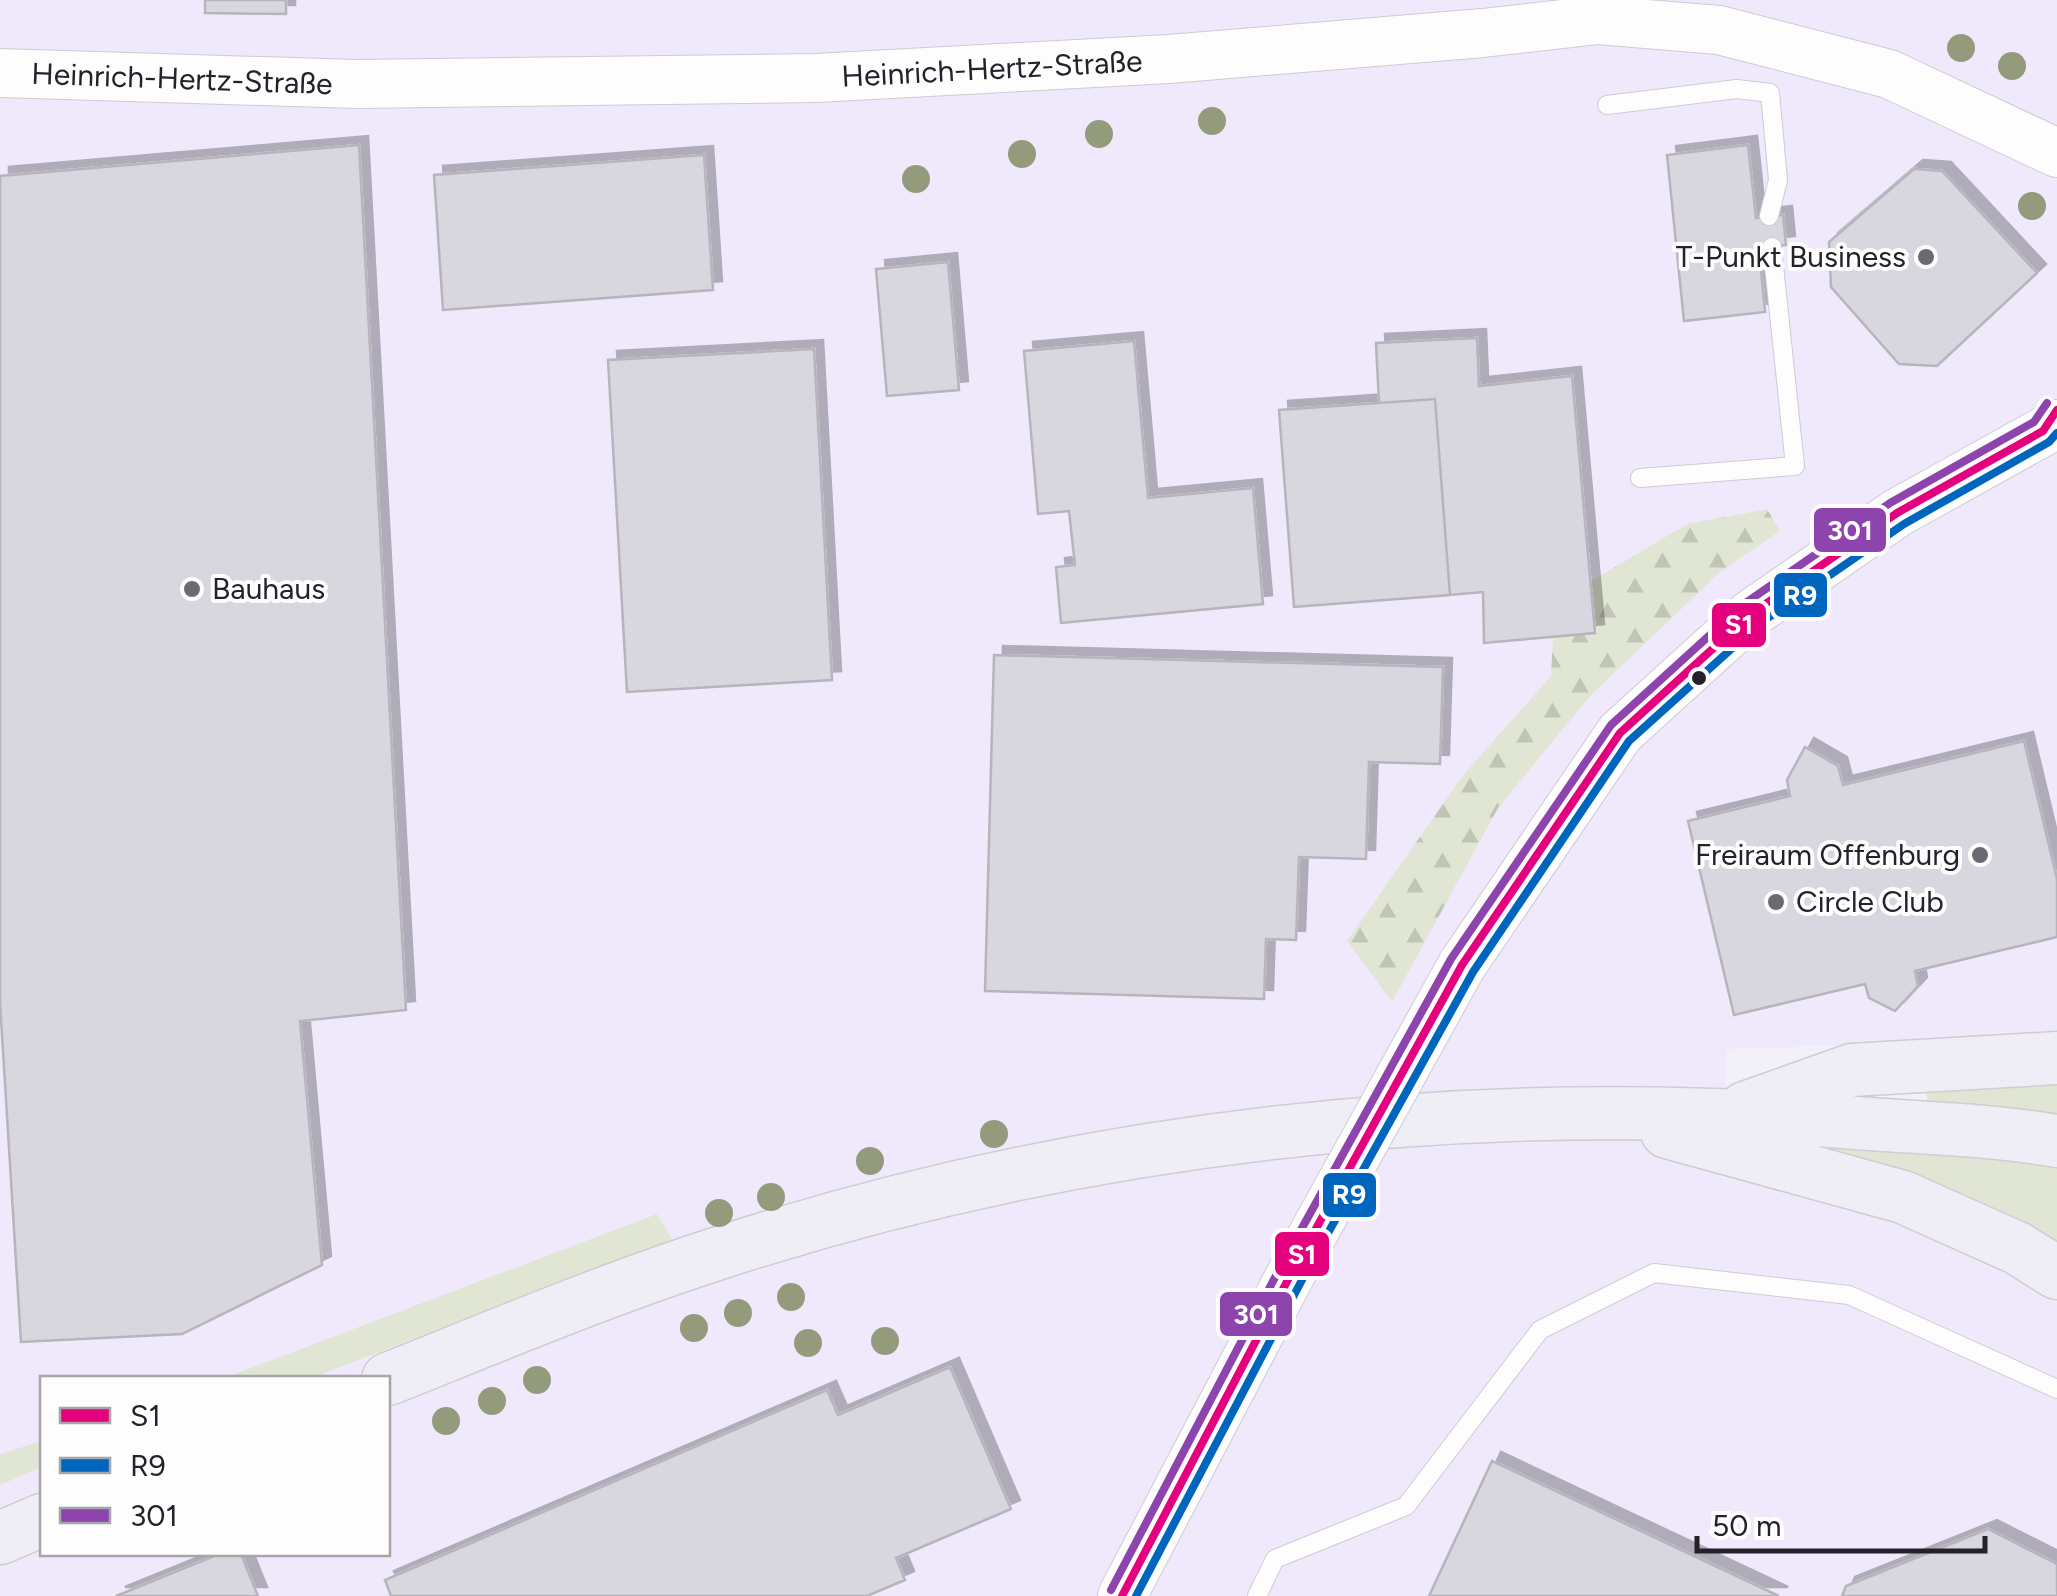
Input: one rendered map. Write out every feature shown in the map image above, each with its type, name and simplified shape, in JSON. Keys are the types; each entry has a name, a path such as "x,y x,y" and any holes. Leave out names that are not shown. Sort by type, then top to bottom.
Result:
{"main road":[{"path":"1730,1114 1852,1070 2057,1058"},
{"path":"1594,1112 1903,1197 2017,1248 2057,1273"},
{"path":"390,1379 715,1254 852,1213 1000,1176 1147,1150 1306,1129 1594,1112 1730,1114 2057,1141"},
{"path":"0,1538 40,1521"}],"street":[{"name":"Heinrich-Hertz-Straße","path":"0,74 356,84 816,78 1111,63 1598,20 1719,30 1890,74 2057,153"},
{"name":"Heinrich-Hertz-Straße","path":"1985,121 2057,123"},
{"name":"Heinrich-Hertz-Straße","path":"1985,121 2057,179"},
{"path":"1122,1596 1292,1272 1462,965 1620,733 1751,614 1897,513 2052,422"}],"lane":[{"path":"1606,106 1737,89 1770,93 1778,180 1769,216"},
{"path":"1640,478 1795,466 1772,246"},
{"path":"1257,1596 1275,1559 1406,1506 1540,1330 1654,1273 1849,1296 2057,1389"}],"shaded area":[{"path":"0,0 2057,0 2057,1034 2011,1041 1727,1049 1721,1178 1800,1192 1920,1229 2057,1297 2057,1596 0,1596"}],"green space":[{"path":"1767,509 1780,531 1720,572 1590,696 1498,808 1392,1002 1347,941 1464,774 1551,676 1553,637 1590,582 1687,524"},
{"path":"2057,1078 2057,1119 1928,1104 1926,1089"},
{"path":"1817,1138 2057,1167 2057,1249 1813,1153"},
{"path":"657,1214 674,1243 544,1288 317,1376 229,1376"},
{"path":"40,1442 40,1468 0,1485 0,1454"}],"building":[{"path":"205,0 286,0 286,14 205,13"},
{"name":"Bauhaus","path":"359,145 406,1010 300,1021 322,1265 182,1334 21,1342 0,1003 0,176"},
{"path":"1748,145 1756,218 1783,215 1786,245 1759,248 1765,312 1684,321 1667,155"},
{"path":"704,155 713,290 443,310 434,175"},
{"name":"T-Punkt Business","path":"1914,169 1942,171 2037,273 1937,366 1899,364 1831,287 1829,242"},
{"path":"948,262 959,390 887,396 876,269"},
{"path":"1477,338 1479,386 1572,376 1595,633 1484,643 1483,592 1450,595 1435,399 1379,403 1376,343"},
{"path":"1134,341 1148,498 1253,488 1263,604 1061,623 1056,567 1075,565 1069,511 1038,514 1024,351"},
{"path":"814,349 832,680 627,692 608,360"},
{"path":"1435,399 1450,595 1294,607 1279,410"},
{"path":"994,655 1443,667 1440,764 1369,762 1366,859 1299,857 1296,940 1266,939 1264,999 985,991"},
{"path":"2024,741 2057,879 2057,937 1915,971 1918,986 1895,1011 1869,998 1865,984 1734,1015 1688,821 1790,796 1787,780 1805,747 1838,766 1843,785"},
{"path":"950,1367 1011,1509 896,1558 905,1580 867,1596 391,1596 385,1580 827,1390 838,1415"},
{"path":"1492,1461 1779,1596 1429,1596"},
{"path":"1988,1529 2057,1564 2057,1596 1842,1596 1846,1586"},
{"path":"214,1556 242,1556 258,1596 116,1596"}],"transit line":[{"name":"301","path":"1111,1590 1281,1266 1451,959 1611,725 1744,604 1890,503 2034,422 2047,403"},
{"name":"S1","path":"1122,1596 1292,1272 1462,965 1620,733 1751,614 1897,513 2043,431 2057,410"},
{"name":"R9","path":"1136,1596 1303,1278 1473,972 1629,741 1759,624 1904,524 2049,442 2057,433"}],"place":[{"name":"T-Punkt Business","path":"1926,257"},
{"name":"Bauhaus","path":"192,589"},
{"name":"Freiraum Offenburg","path":"1980,855"},
{"name":"Circle Club","path":"1776,902"}]}
